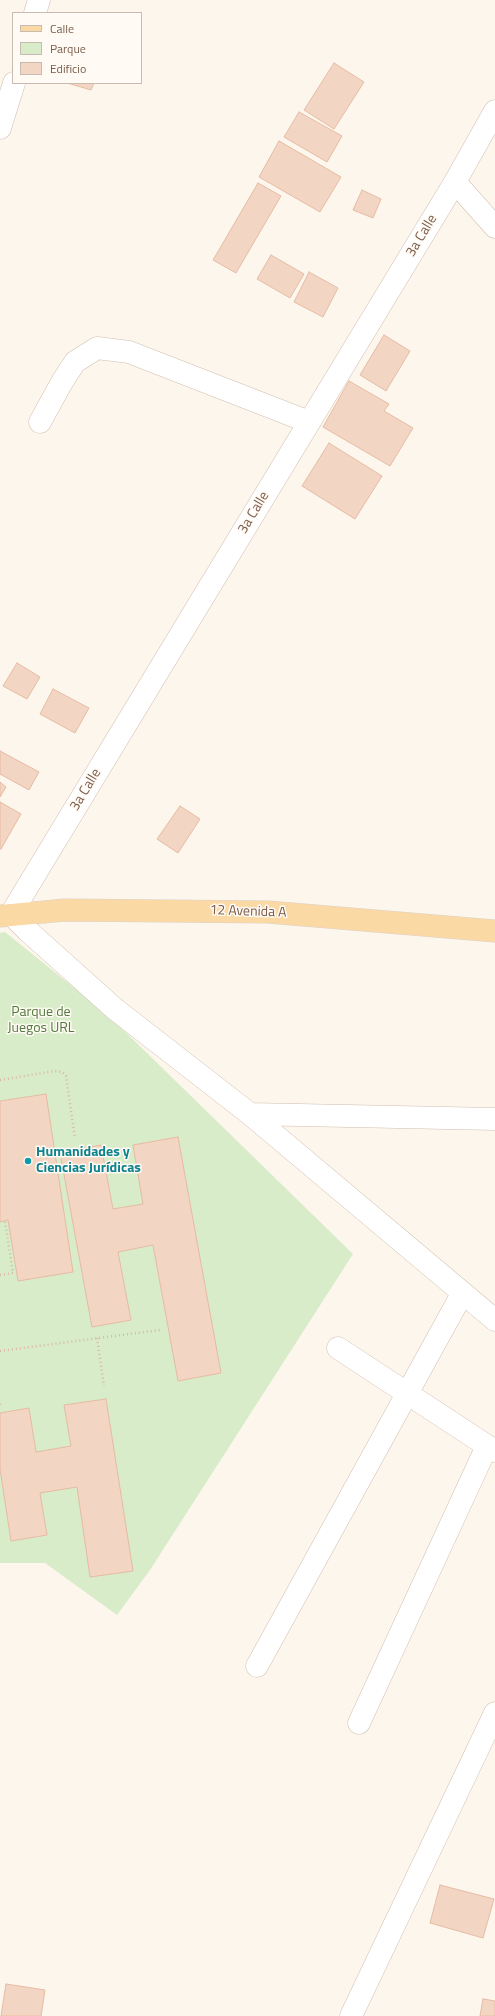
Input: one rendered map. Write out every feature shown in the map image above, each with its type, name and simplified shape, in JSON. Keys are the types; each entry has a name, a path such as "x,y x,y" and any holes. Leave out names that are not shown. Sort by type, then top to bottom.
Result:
{"main road":[{"name":"12 Avenida A","path":"6,915 65,910 268,912 495,931"}],"street":[{"path":"35,12 39,0"},
{"path":"0,128 14,84"},
{"name":"3a Calle","path":"6,915 309,422 455,182 495,112"},
{"path":"455,182 495,227"},
{"path":"40,422 75,362 97,348 129,352 309,422"},
{"path":"6,915 115,1009 250,1114 462,1294 495,1320"},
{"path":"250,1114 495,1119"},
{"path":"257,1666 406,1393 462,1294"},
{"path":"338,1348 491,1448 359,1723"},
{"path":"351,2016 495,1713"}],"path":[{"path":"0,1080 55,1071 62,1072 66,1076 75,1139"},
{"path":"0,1275 13,1273 4,1221"},
{"path":"0,1351 160,1330"},
{"path":"97,1338 104,1386"}],"green space":[{"name":"Parque de Juegos URL","path":"5,932 108,1015 353,1254 150,1570 117,1615 45,1563 0,1563 0,933"}],"building":[{"path":"334,63 364,82 334,129 304,110"},
{"path":"70,84 94,84 91,90"},
{"path":"299,112 342,136 327,162 284,137"},
{"path":"279,141 341,177 320,212 259,177"},
{"path":"258,183 281,196 236,273 213,260"},
{"path":"362,190 381,199 373,218 353,210"},
{"path":"271,255 304,274 290,298 257,279"},
{"path":"309,272 338,288 323,317 294,302"},
{"path":"384,335 410,351 386,391 360,375"},
{"path":"349,381 389,404 384,411 413,428 390,466 323,427"},
{"path":"329,443 382,476 355,519 302,486"},
{"path":"17,663 40,677 27,699 3,686"},
{"path":"53,689 89,708 75,733 40,714"},
{"path":"0,751 39,772 29,790 0,774"},
{"path":"0,782 6,787 0,797"},
{"path":"0,802 21,814 1,849 0,849"},
{"path":"180,806 200,819 178,853 157,839"},
{"name":"Humanidades y Ciencias Jurídicas","path":"46,1094 73,1272 18,1281 8,1220 0,1222 0,1101"},
{"path":"178,1137 221,1373 178,1381 153,1245 118,1252 131,1320 92,1327 60,1153 101,1145 113,1209 143,1204 133,1145"},
{"path":"106,1399 133,1571 90,1577 77,1487 40,1493 47,1535 11,1541 0,1469 0,1413 29,1408 36,1452 71,1446 64,1405"},
{"path":"440,1885 494,1899 483,1938 430,1923"},
{"path":"6,1984 45,1990 41,2016 1,2016"},
{"path":"483,1999 495,2001 495,2016 480,2016"}],"place":[{"name":"Humanidades y Ciencias Jurídicas","path":"28,1161"}]}
